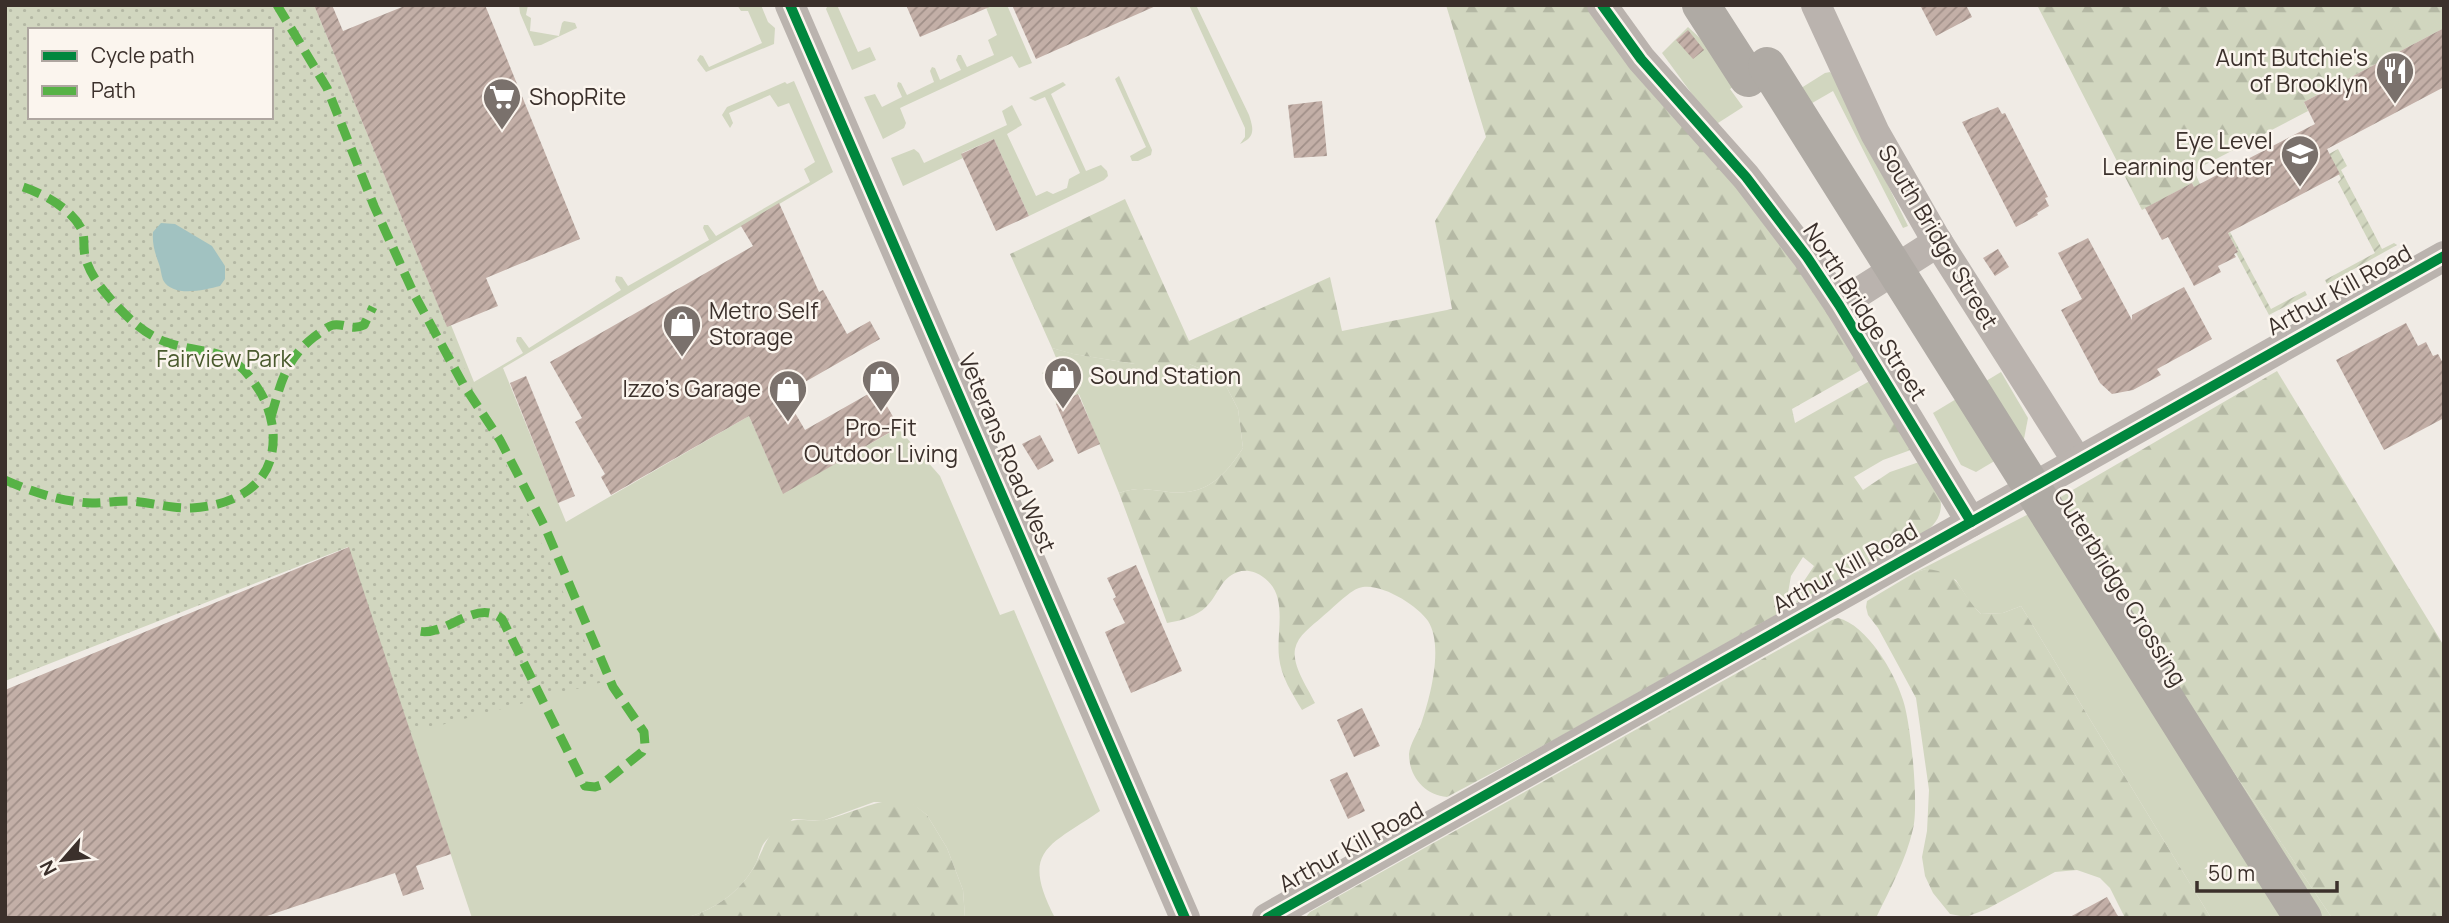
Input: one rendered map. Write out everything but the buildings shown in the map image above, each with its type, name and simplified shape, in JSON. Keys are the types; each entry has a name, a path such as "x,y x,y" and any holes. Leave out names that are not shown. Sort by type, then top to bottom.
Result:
{"highway":[{"name":"Outerbridge Crossing","path":"1701,5 1758,72 2303,918"},
{"name":"Outerbridge Crossing","path":"1729,5 1758,72 2275,918"}],"street":[{"name":"Veterans Road West","path":"790,5 1185,918"},
{"name":"North Bridge Street","path":"1602,5 1641,59 1746,177 1790,232 1839,305 1971,522"},
{"name":"South Bridge Street","path":"1815,5 1875,133 1938,242 2077,461"},
{"path":"1839,305 1938,242"},
{"name":"Arthur Kill Road","path":"1267,918 2444,256"}],"green space":[{"name":"Fairview Park","path":"5,5 314,5 472,387 603,682 411,733 348,547 5,681"},
{"path":"519,5 528,5 526,15 531,18 530,31 559,36 564,21 575,23 577,28 541,45 534,46"},
{"path":"737,5 761,5 768,22 775,28 774,44 706,72 697,60 700,55 709,67 762,43 748,11 741,11"},
{"path":"828,5 837,5 858,52 870,47 876,60 852,70 826,9"},
{"path":"985,5 1007,5 1032,63 1019,68 1012,56 900,108 906,123 904,128 883,139 864,97 875,94 882,107 902,97 898,82 907,95 934,82 930,71 932,67 940,80 961,70 956,60 958,55 961,55 967,67 994,55 988,40 997,35"},
{"path":"1189,5 1196,5 1249,115 1252,133 1240,144 1245,137 1245,128"},
{"path":"1446,5 1597,5 1746,189 1868,366 1792,409 1795,423 1875,378 1919,447 1883,460 1854,477 1863,490 1890,472 1925,460 1941,500 1938,518 1921,535 1796,603 1802,584 1814,566 1803,557 1791,576 1785,610 1447,797 1425,789 1415,777 1410,762 1409,754 1421,724 1434,672 1435,644 1428,621 1407,602 1377,588 1359,588 1306,631 1299,639 1295,656 1298,670 1315,703 1302,710 1280,664 1280,614 1276,593 1261,575 1244,571 1232,575 1202,610 1188,618 1167,623 1119,493 1140,489 1189,492 1219,478 1243,448 1238,409 1225,384 1206,371 1189,364 1135,364 1052,348 1010,254 1125,199 1189,341 1330,277 1342,331 1452,309 1435,221 1486,137"},
{"path":"2037,5 2444,5 2444,28 2304,102 2308,111 2197,169 2196,175 2202,189 2197,192 2192,183 2142,210"},
{"path":"1688,27 1714,51 1737,84 1730,89 1743,107 1718,123 1711,120 1662,53"},
{"path":"1830,72 1908,226 1903,228 1833,91 1807,106 1798,90"},
{"path":"1119,76 1152,150 1151,155 1138,161 1132,161 1130,156 1146,147 1115,79"},
{"path":"794,81 833,172 503,368 566,522 749,416 783,493 898,428 940,476 1000,615 1014,610 1100,811 1066,833 1045,852 1040,864 1040,878 1055,918 965,918 963,890 947,848 927,815 911,803 874,802 822,821 793,819 767,840 750,873 735,891 707,910 685,918 472,918 372,618 446,326 451,325 474,382 523,353 516,341 517,337 521,337 529,348 621,290 615,281 616,276 622,277 628,286 709,240 704,225 708,225 716,236 810,182 804,169 815,162 789,103 778,107 770,95 729,113 733,123 730,128 722,115 727,107 785,82 787,84"},
{"path":"1063,82 1066,85 1051,94 1086,171 1101,165 1108,176 1104,180 1029,216 994,139 962,153 963,158 903,186 891,158 914,149 924,163 1007,125 1002,111 1012,105 1022,125 1007,134 1036,196 1047,191 1053,194 1067,188 1069,179 1080,173 1045,97 1035,101 1029,98"},
{"path":"2338,149 2347,166 2341,170 2382,249 2394,243 2397,245 2327,284 2325,280 2375,253 2338,182 2341,179 2329,154"},
{"path":"2230,232 2271,309 2305,291 2307,295 2269,315 2236,253 2238,252 2228,233"},
{"path":"1052,348 1135,364 1189,364 1206,371 1225,384 1238,409 1243,448 1219,478 1200,489 1176,492 1136,489 1119,493 1079,394 1056,404 1052,387 1042,373 1059,365"},
{"path":"2277,371 2444,646 2444,918 2332,918 2052,502"},
{"path":"2001,372 2028,418 2023,444 1976,472 1961,465 1933,413"},
{"path":"2052,502 2332,918 2211,918 2021,606 2003,613 1981,614 1971,604 1956,580 1926,569 1914,573"},
{"path":"1926,569 1947,574 1954,579 1981,614 2003,613 2021,606 2211,918 2125,918 2110,888 2100,878 2077,870 2055,872 1987,909 1966,917 1950,914 1933,893 1925,876 1922,857 1927,831 1929,790 1916,698 1866,607 1867,601 1914,573"},
{"path":"1838,618 1859,630 1887,664 1903,700 1911,745 1915,784 1913,829 1902,863 1876,918 1305,918 1310,912"},
{"path":"893,800 911,802 927,815 947,848 963,890 965,918 685,918 707,910 735,891 750,873 770,835 784,823 795,820 825,820"}],"water":[{"path":"161,223 175,224 212,246 225,266 225,279 220,286 181,291 168,286 162,278 153,241 153,232"}],"marked path":[{"path":"277,5 327,88 374,206 414,294 463,384 500,440 545,527 613,687 644,732 645,745 642,752 601,785 585,786 502,619 491,613 480,613 435,630 424,632 413,629"},
{"path":"5,480 47,496 70,501 129,501 176,507 206,507 232,499 254,486 268,465 273,444 269,410 262,394 247,373 227,357 166,342 139,326 111,300 93,276 85,256 83,233 72,215 57,203 23,187"},
{"path":"271,417 285,373 296,354 314,337 333,325 364,325 373,307"}],"cycle path":[{"path":"790,5 1185,918"},
{"path":"1602,5 1641,59 1746,177 1807,257 1971,522"},
{"path":"1267,918 2444,256"}],"place":[{"name":"Aunt Butchie's of Brooklyn","path":"2395,105"},
{"name":"ShopRite","path":"502,131"},
{"name":"Eye Level Learning Center","path":"2300,188"},
{"name":"Metro Self Storage","path":"682,358"},
{"name":"Sound Station","path":"1063,410"},
{"name":"Pro-Fit Outdoor Living","path":"881,413"},
{"name":"Izzo's Garage","path":"788,423"}]}
